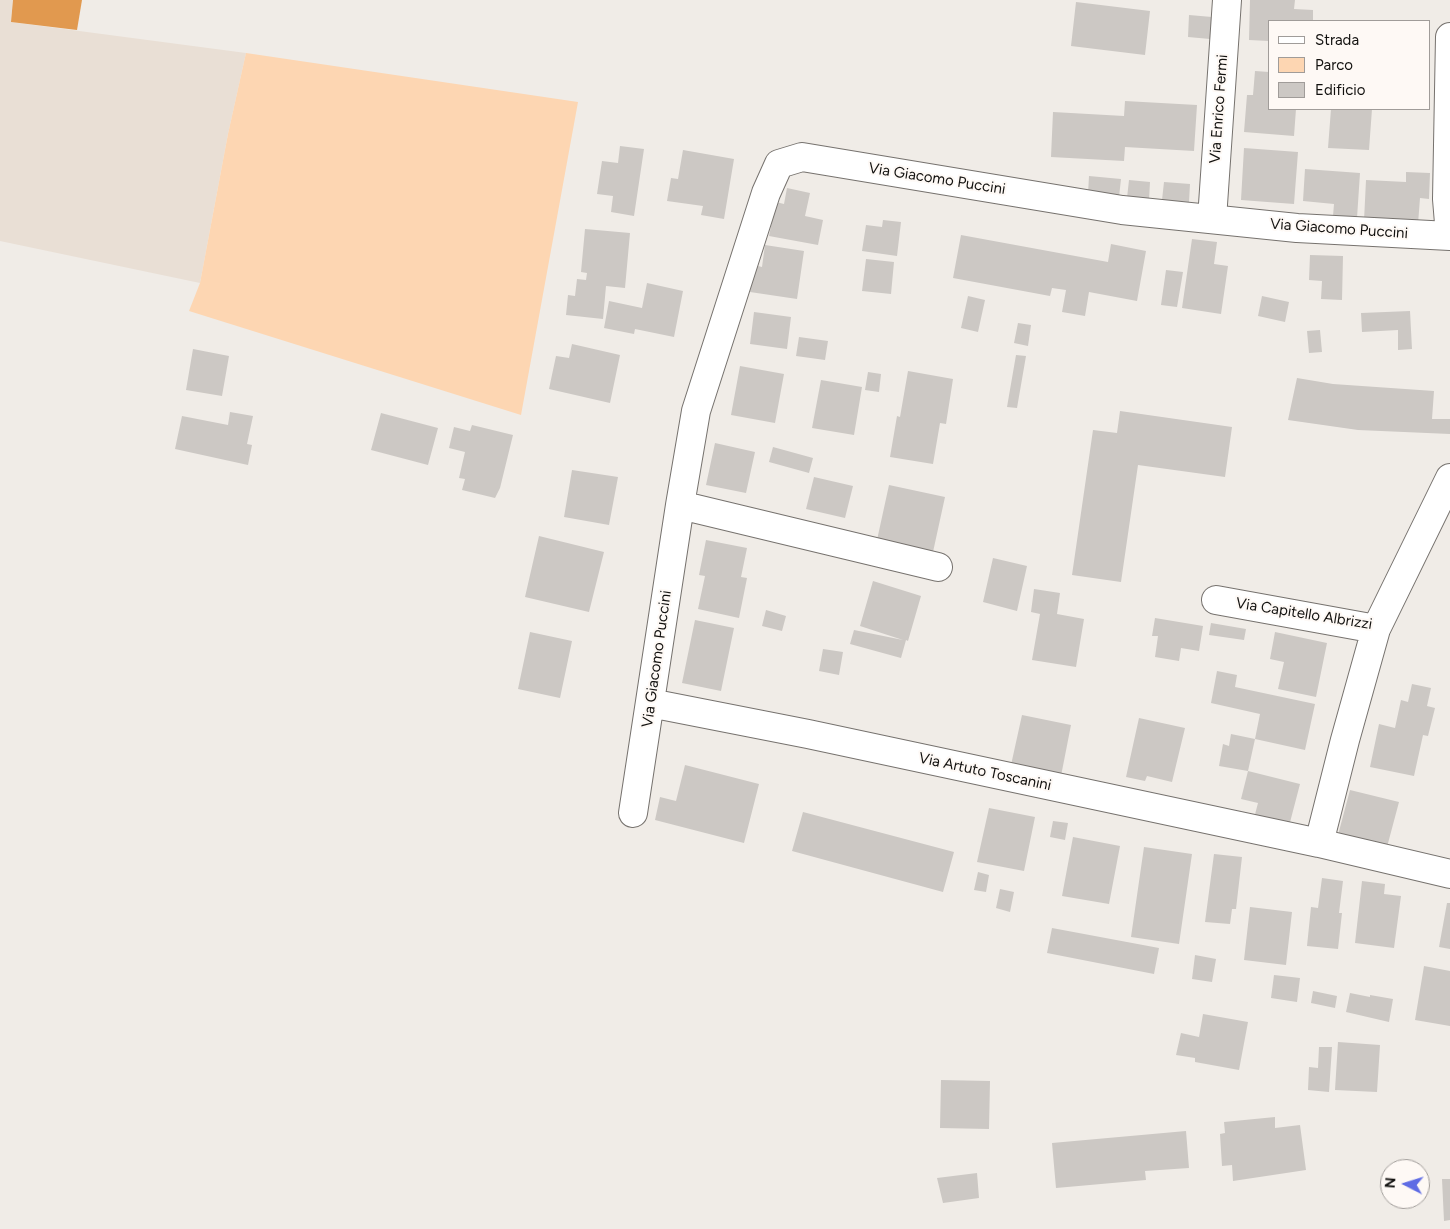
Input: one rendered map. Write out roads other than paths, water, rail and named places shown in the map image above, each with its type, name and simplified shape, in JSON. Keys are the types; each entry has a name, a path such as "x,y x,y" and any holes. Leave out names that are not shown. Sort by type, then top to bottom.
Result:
{"street":[{"name":"Via Enrico Fermi","path":"1212,219 1227,0"},
{"path":"1450,37 1447,199 1450,235"},
{"name":"Via Giacomo Puccini","path":"633,813 696,411 766,193 779,164 802,157 1122,210 1298,228 1450,235"},
{"name":"Via Capitello Albrizzi","path":"1216,600 1376,629 1450,478"},
{"path":"680,505 938,567"},
{"path":"1320,843 1345,740 1376,629"},
{"name":"Via Artuto Toscanini","path":"650,703 818,736 1320,843 1450,874"}]}
